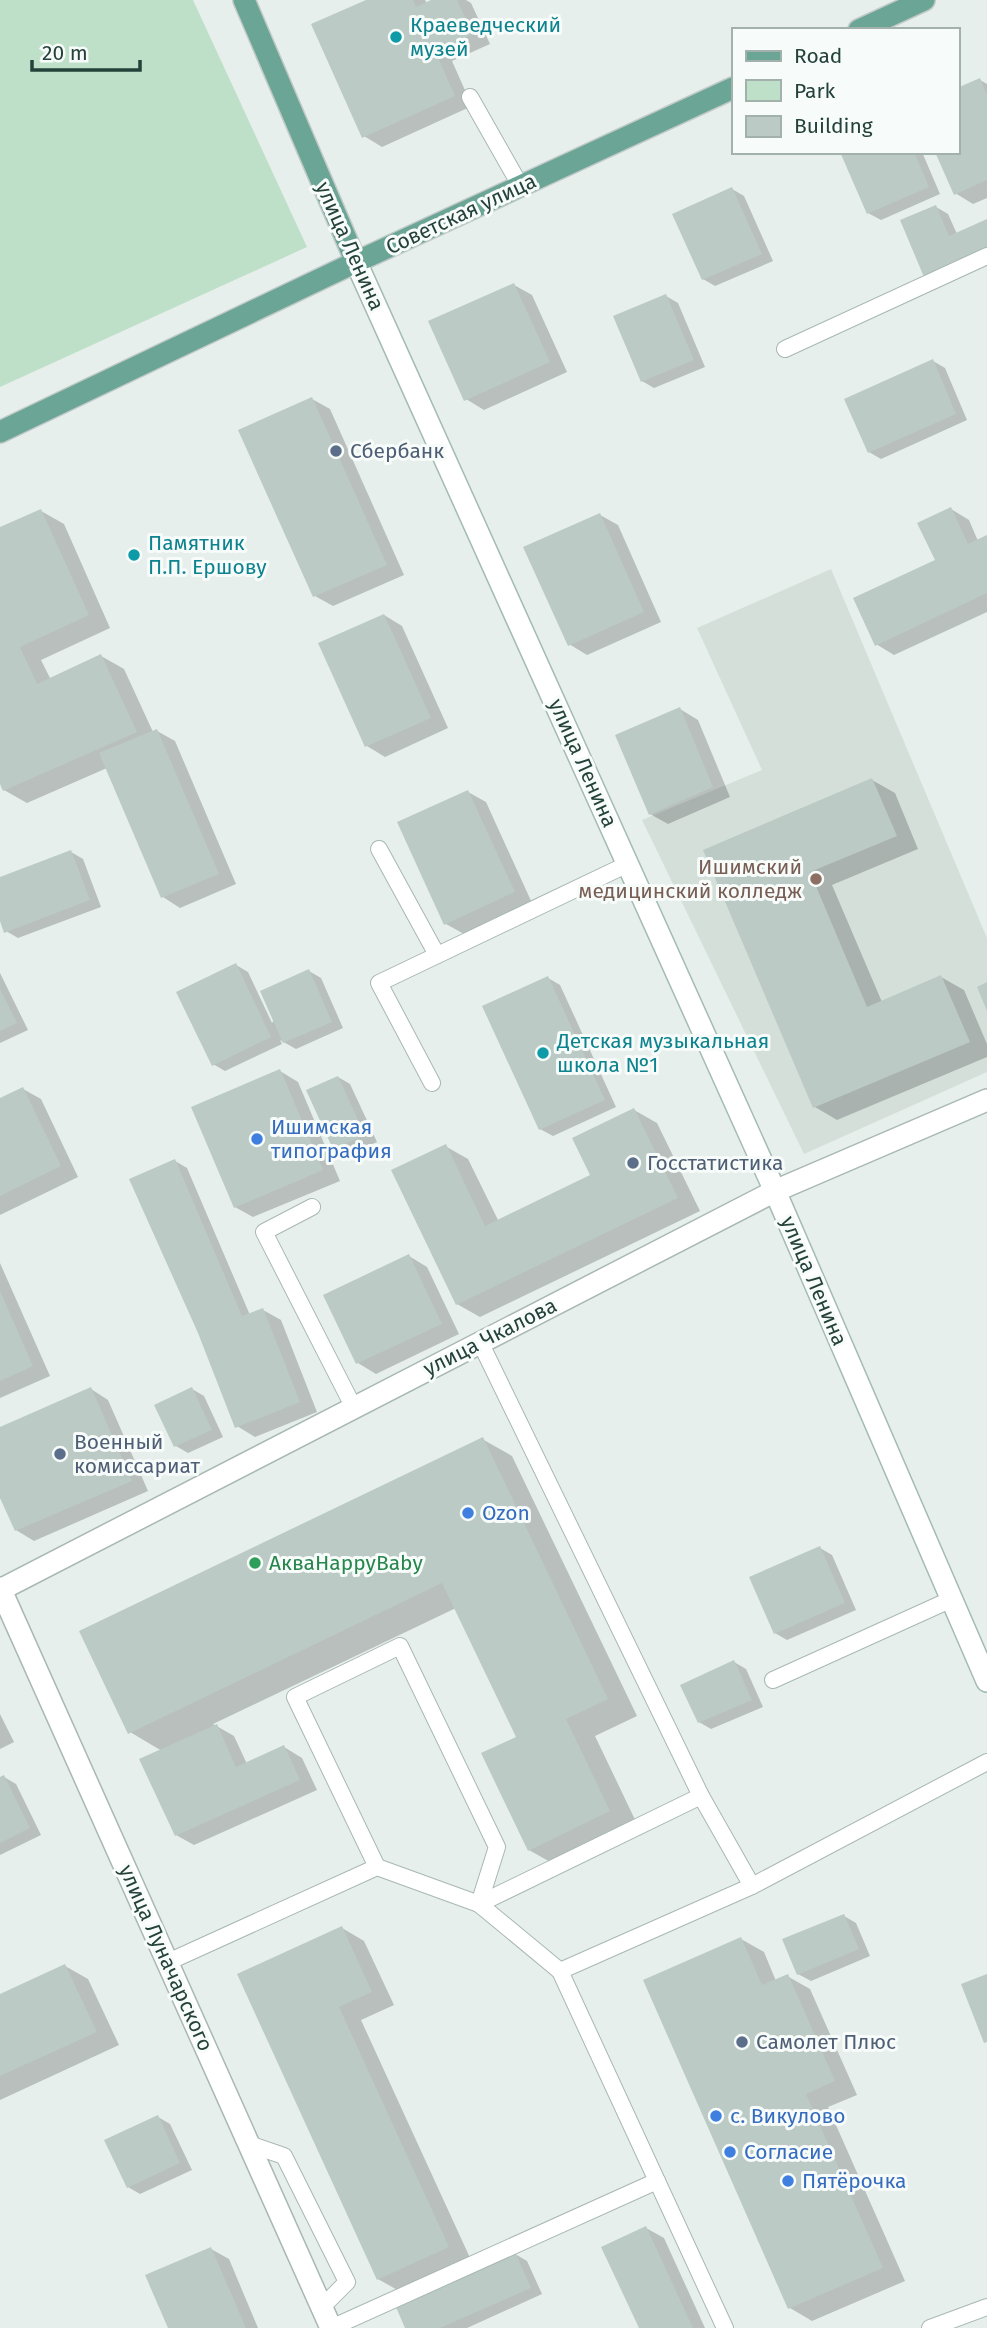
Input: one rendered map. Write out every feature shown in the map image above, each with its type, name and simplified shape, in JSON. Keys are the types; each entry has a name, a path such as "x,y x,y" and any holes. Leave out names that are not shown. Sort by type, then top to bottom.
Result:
{"main road":[{"name":"улица Ленина","path":"244,0 356,262"},
{"path":"863,28 924,0"},
{"name":"Советская улица","path":"0,432 356,262 732,88"}],"street":[{"name":"улица Ленина","path":"356,262 775,1191 952,1599 980,1648 987,1681"},
{"name":"улица Чкалова","path":"0,1589 775,1191 987,1100"},
{"name":"улица Луначарского","path":"0,1589 331,2328"}],"lane":[{"path":"470,97 521,187"},
{"path":"785,349 987,256"},
{"path":"379,849 437,955"},
{"path":"432,1083 379,983 628,864"},
{"path":"312,1207 264,1232 354,1408"},
{"path":"480,1342 701,1796 752,1886"},
{"path":"774,1680 952,1599"},
{"path":"377,1867 295,1697 400,1646 497,1847 480,1904"},
{"path":"560,1970 752,1886 987,1762"},
{"path":"480,1904 701,1796"},
{"path":"168,1962 377,1867 480,1904 560,1970 724,2328"},
{"path":"249,2144 284,2156 347,2281 322,2306"},
{"path":"331,2328 657,2181"},
{"path":"930,2328 987,2307"}],"shaded area":[{"name":"Ишимский медицинский колледж","path":"831,569 987,938 987,1072 804,1154 642,820 762,770 697,628"}],"green space":[{"path":"0,0 193,0 307,247 0,387"}],"building":[{"path":"366,0 413,0 416,7 431,0 457,0 473,34 435,51 455,96 362,138 311,24"},
{"path":"980,78 987,95 987,180 954,195 936,154 959,154 959,87"},
{"path":"841,154 915,154 929,187 867,214"},
{"path":"732,187 762,254 702,280 672,214"},
{"path":"936,205 949,236 987,219 987,249 924,277 900,220"},
{"path":"514,283 550,362 464,401 428,321"},
{"path":"666,294 694,360 641,382 613,316"},
{"path":"933,359 956,414 868,453 844,399"},
{"path":"312,397 387,565 313,597 238,430"},
{"path":"951,507 968,544 987,535 987,593 875,646 853,598 935,560 917,523"},
{"path":"41,509 89,615 20,647 37,684 101,654 137,732 3,791 0,784 0,527"},
{"path":"600,513 644,612 568,646 523,547"},
{"path":"384,614 431,718 365,747 318,643"},
{"path":"680,707 713,787 649,815 615,735"},
{"path":"157,729 219,874 161,898 99,753"},
{"path":"872,778 897,836 810,872 867,1007 941,975 970,1042 813,1108 703,850"},
{"path":"468,790 515,892 444,925 397,822"},
{"path":"71,850 90,900 4,933 0,921 0,877"},
{"path":"236,963 271,1037 212,1066 176,992"},
{"path":"309,969 332,1022 283,1043 260,991"},
{"name":"Детская музыкальная школа №1","path":"548,976 605,1100 539,1130 482,1006"},
{"path":"987,982 987,1011 977,987"},
{"path":"0,989 17,1023 0,1031"},
{"name":"Ишимская типография","path":"280,1069 323,1170 234,1208 191,1107"},
{"path":"338,1076 365,1135 333,1149 306,1090"},
{"path":"23,1087 61,1166 0,1196 0,1098"},
{"path":"634,1108 678,1198 456,1305 391,1170 446,1144 485,1226 590,1175 572,1138"},
{"path":"175,1159 242,1316 263,1308 300,1402 235,1428 198,1333 129,1179"},
{"path":"409,1254 442,1324 356,1364 323,1295"},
{"path":"0,1291 33,1366 0,1381"},
{"name":"Военный комиссариат","path":"91,1387 132,1481 15,1531 0,1498 0,1427"},
{"path":"192,1387 212,1430 174,1447 154,1405"},
{"path":"483,1437 608,1699 566,1719 610,1811 528,1851 481,1753 516,1737 442,1583 128,1734 79,1631"},
{"path":"820,1546 845,1603 774,1634 749,1577"},
{"path":"734,1660 752,1700 698,1723 680,1685"},
{"path":"217,1724 236,1767 284,1745 300,1780 175,1836 139,1759"},
{"path":"4,1775 30,1828 0,1843 0,1777"},
{"path":"844,1914 859,1949 797,1975 782,1939"},
{"path":"342,1926 372,1992 339,2007 449,2247 377,2280 237,1974"},
{"name":"Пятёрочка","path":"741,1937 762,1985 788,1974 835,2081 806,2094 883,2268 788,2309 643,1980"},
{"path":"65,1964 97,2032 0,2076 0,1994"},
{"path":"987,1974 987,2042 984,2043 961,1984"},
{"path":"158,2115 180,2163 127,2188 104,2140"},
{"path":"646,2226 693,2328 639,2328 601,2247"},
{"path":"211,2247 246,2328 168,2328 145,2275"},
{"path":"515,2252 531,2288 440,2328 405,2328 395,2305"}],"place":[{"name":"Краеведческий музей","path":"396,37"},
{"name":"Сбербанк","path":"336,451"},
{"name":"Памятник П.П. Ершову","path":"134,555"},
{"name":"Ишимский медицинский колледж","path":"816,879"},
{"name":"Детская музыкальная школа №1","path":"543,1053"},
{"name":"Ишимская типография","path":"257,1139"},
{"name":"Госстатистика","path":"633,1163"},
{"name":"Военный комиссариат","path":"60,1454"},
{"name":"Ozon","path":"468,1513"},
{"name":"АкваHappyBaby","path":"255,1563"},
{"name":"Самолет Плюс","path":"742,2042"},
{"name":"с. Викулово","path":"716,2116"},
{"name":"Согласие","path":"730,2152"},
{"name":"Пятёрочка","path":"788,2181"}]}
